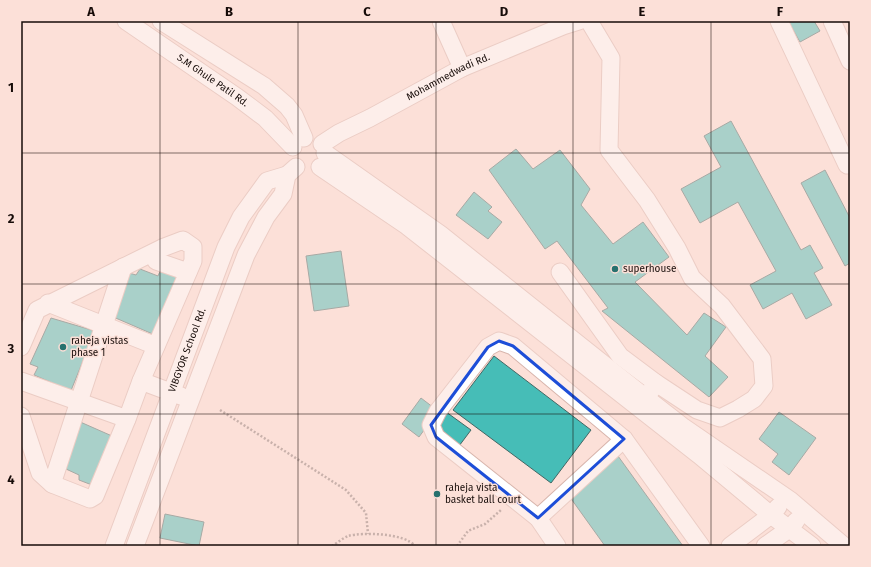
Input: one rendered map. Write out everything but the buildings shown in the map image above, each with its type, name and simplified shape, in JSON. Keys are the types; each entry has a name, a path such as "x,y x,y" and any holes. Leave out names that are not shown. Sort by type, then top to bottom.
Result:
{"street":[{"name":"S.M Ghule Patil Rd.","path":"126,21 237,97 298,142"},
{"path":"135,546 246,255 266,217 283,194 292,171 291,154 298,142 294,116 287,106 264,86 161,21"},
{"path":"441,21 462,68"},
{"name":"Mohammedwadi Rd.","path":"323,155 339,133 370,118 462,68 563,26 579,21"},
{"path":"560,272 620,356 656,383 697,410 720,418 738,409 754,398 764,386 762,359 722,306 692,278 677,248 647,200 609,150 611,58 588,21"},
{"path":"779,21 847,165"},
{"path":"832,21 850,61"},
{"path":"298,142 311,138 317,140 323,155 407,226 703,449 787,498 844,546"},
{"path":"292,171 306,172 316,170 323,155"},
{"path":"323,155 440,234 646,398 703,449 770,515 812,546"},
{"name":"VIBGYOR School Rd.","path":"114,546 226,247 241,217 267,181 292,171"},
{"path":"21,347 37,310 48,303 162,248 183,240 193,247 193,261 141,381 95,496 90,499 52,484 40,473 21,416"},
{"path":"156,261 188,272"},
{"path":"52,484 123,267"},
{"path":"48,303 156,346"},
{"path":"557,546 538,518 436,437 431,425 438,411 488,348 499,341 513,346 624,438 701,546"},
{"path":"21,381 127,419"},
{"path":"141,381 191,400"},
{"path":"646,398 656,383"},
{"path":"538,518 624,438"},
{"path":"730,546 770,515 787,498"},
{"path":"765,546 789,529 805,513"}],"path":[{"path":"220,410 346,490 366,513 368,534"},
{"path":"457,546 468,531 484,524 500,510"},
{"path":"332,546 348,536 368,534 395,536 412,543 414,546"}],"highlighted area":[{"path":"499,341 513,346 624,439 538,518 436,437 431,425 488,347"}],"place":[{"name":"superhouse","path":"615,269"},
{"name":"raheja vistas phase 1","path":"63,347"},
{"name":"raheja vista basket ball court","path":"437,494"}]}
